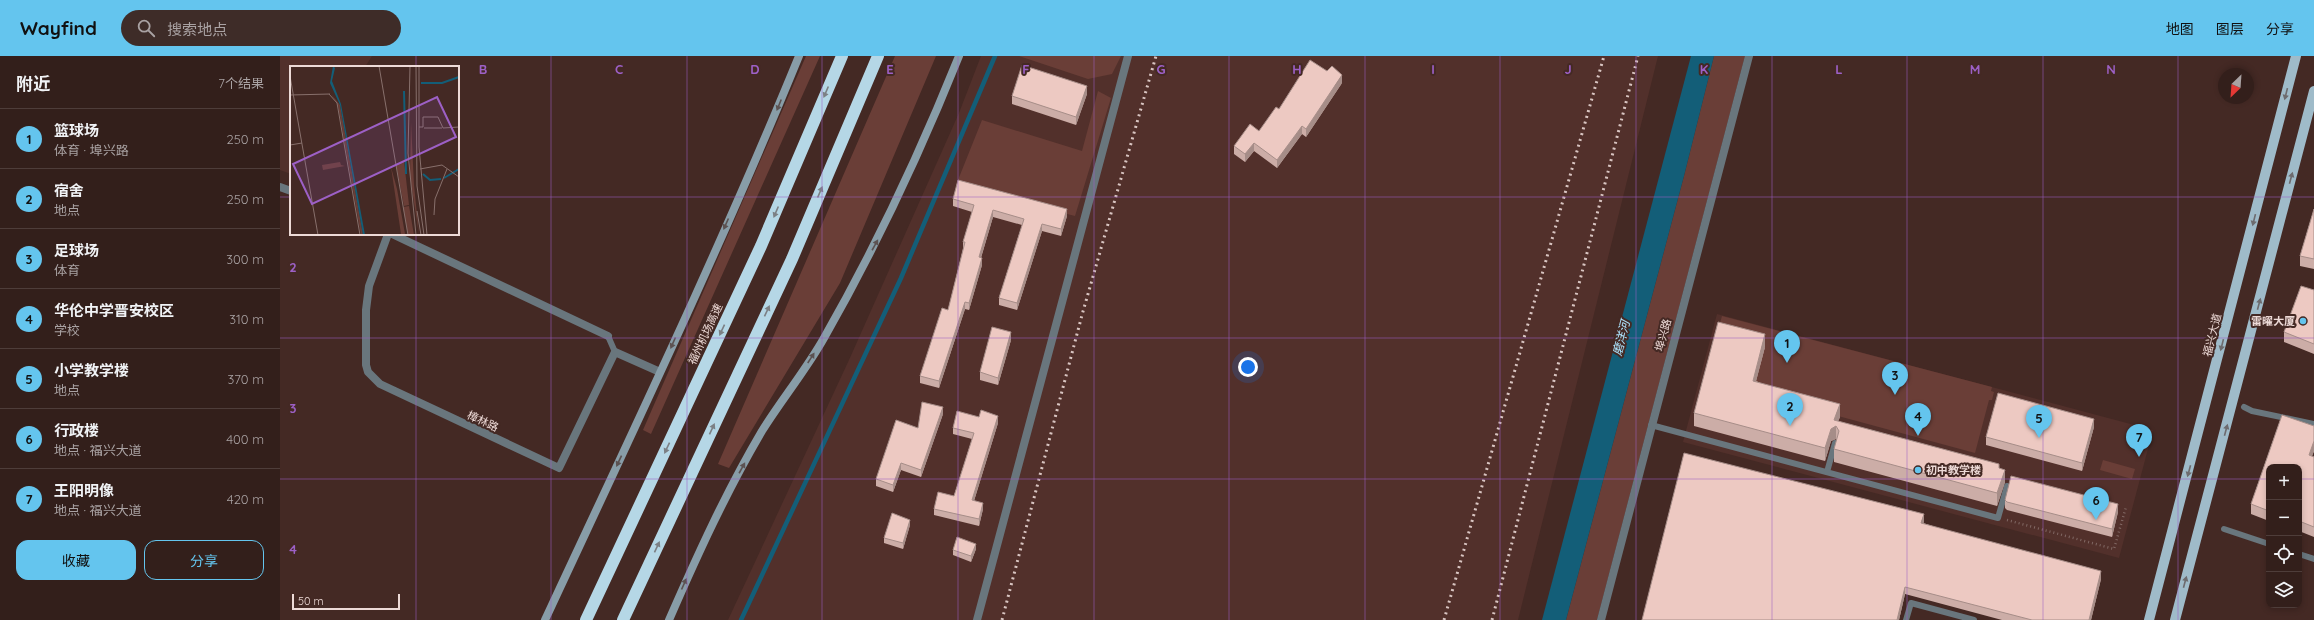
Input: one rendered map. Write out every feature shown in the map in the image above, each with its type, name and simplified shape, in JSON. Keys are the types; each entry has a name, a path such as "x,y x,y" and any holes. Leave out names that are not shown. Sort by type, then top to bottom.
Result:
{"highway":[{"name":"福州机场高速","path":"586,620 761,246 842,56"},
{"path":"623,620 792,259 878,56"}],"main road":[{"path":"545,620 660,372 767,135 799,56"},
{"path":"669,620 707,532 759,438 823,340 879,238 927,135 959,56"},
{"name":"福兴大道","path":"2149,620 2296,56"},
{"path":"2175,620 2314,91"}],"street":[{"path":"977,620 1128,56"},
{"name":"埠兴路","path":"1600,620 1749,56"},
{"path":"280,187 290,192"},
{"name":"樟林路","path":"388,235 369,286 366,310 366,365 368,372 380,384 559,468 615,352"},
{"path":"394,235 608,336"},
{"path":"615,352 660,372"}],"lane":[{"path":"608,336 615,352"},
{"path":"2244,407 2252,411 2314,424"},
{"path":"1651,425 1998,518 2007,486"},
{"path":"1827,472 1835,443"},
{"path":"2224,529 2266,543"},
{"path":"2302,555 2314,559"},
{"path":"1906,620 1911,603 1974,620"}],"path":[{"path":"1998,518 2114,549 2126,507"}],"shaded area":[{"path":"280,56 372,56 366,66 290,66 290,174 280,170"},
{"path":"806,56 820,56 651,434 643,430"},
{"path":"895,56 936,56 840,283 729,468 718,464"},
{"path":"981,56 1658,56 1518,620 728,620 849,360 959,113"},
{"path":"1019,56 1121,56 1112,74 1088,79"},
{"path":"1714,56 1745,56 1597,620 1566,620 1684,176"},
{"path":"1098,91 1111,98 1075,216 956,185 982,120 1082,151"},
{"path":"1717,314 2153,430 2119,558 1683,442"},
{"path":"1722,316 1992,387 1991,391 1994,392 1992,400 1989,400 1975,453 1753,393 1719,327"},
{"path":"2103,460 2135,469 2132,479 2100,470"}],"water":[{"name":"磨洋河","path":"1691,56 1714,56 1684,176 1566,620 1542,620"}],"building":[{"path":"1310,60 1327,71 1332,66 1342,75 1306,129 1302,126 1277,160 1254,143 1245,154 1234,146 1250,124 1259,131 1276,107 1279,109"},
{"path":"1022,65 1087,86 1076,117 1012,96"},
{"path":"958,180 1067,209 1061,229 1042,224 1017,303 999,298 1024,219 993,210 979,257 982,258 969,303 965,302 939,381 920,376 942,308 948,310 965,242 963,242 974,205 953,199"},
{"path":"2314,209 2314,259 2300,256"},
{"name":"雷曜大厦","path":"2301,286 2314,290 2314,344 2284,332"},
{"path":"1718,322 1765,334 1753,381 1840,404 1834,420 1999,464 1999,468 2005,470 1997,493 1834,449 1839,431 1836,426 1831,429 1825,448 1694,413"},
{"path":"992,327 1011,332 998,378 980,372"},
{"path":"1998,393 2094,419 2082,463 1986,437"},
{"path":"922,402 943,407 921,470 901,463 893,485 876,479 896,420 918,428"},
{"path":"981,410 998,416 972,500 983,503 979,519 934,509 938,492 954,496 974,433 953,428 957,411 979,417"},
{"path":"2282,415 2314,426 2314,441 2309,455 2314,457 2314,527 2302,522 2302,464 2266,464 2266,510 2251,504"},
{"path":"1684,453 1924,514 1921,523 2101,571 2089,620 2032,620 1905,587 1897,620 1642,620"},
{"path":"2011,476 2118,504 2112,529 2007,502 2005,500"},
{"path":"892,513 910,520 903,543 884,538"},
{"path":"957,537 976,544 971,556 953,550"}],"waterway":[{"path":"741,620 901,278 995,56"}],"railway":[{"path":"1002,620 1082,315 1156,56"},
{"path":"1444,620 1604,56"},
{"path":"1492,620 1638,56"}],"place":[{"name":"雷曜大厦","path":"2303,321"},
{"name":"篮球场","path":"1787,363"},
{"name":"足球场","path":"1895,395"},
{"name":"宿舍","path":"1790,426"},
{"name":"华伦中学晋安校区","path":"1918,436"},
{"name":"小学教学楼","path":"2039,438"},
{"name":"王阳明像","path":"2139,457"},
{"name":"初中教学楼","path":"1918,470"},
{"name":"行政楼","path":"2096,520"}]}
